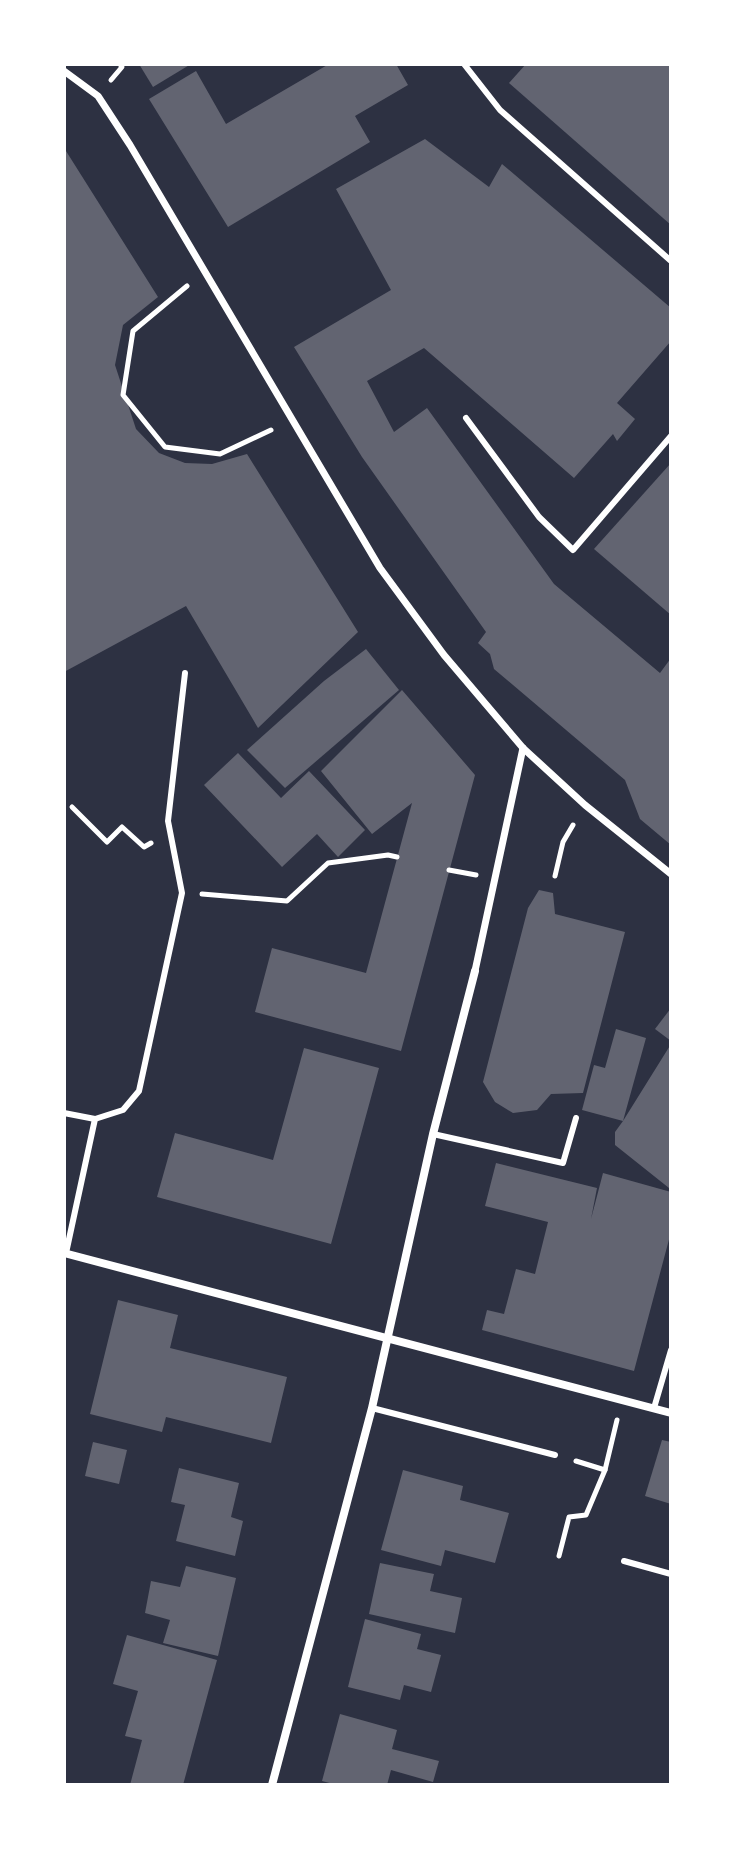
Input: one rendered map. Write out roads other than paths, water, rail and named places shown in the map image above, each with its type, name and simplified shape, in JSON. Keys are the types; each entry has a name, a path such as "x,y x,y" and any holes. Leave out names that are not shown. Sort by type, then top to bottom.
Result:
{"street":[{"path":"64,71 98,96 207,271 380,568 444,655 523,748 585,805 671,874"},
{"path":"272,1785 372,1408 433,1134 475,971 523,748"},
{"path":"65,1253 671,1413"}],"lane":[{"path":"464,64 500,110 671,261"},
{"path":"466,418 539,517 573,550 671,436"},
{"path":"64,1113 95,1119 123,1110 139,1091 182,893 168,821 185,673"},
{"path":"433,1134 563,1163 576,1118"},
{"path":"65,1253 95,1119"},
{"path":"654,1408 671,1350"},
{"path":"372,1408 555,1455"},
{"path":"624,1561 671,1574"}]}
